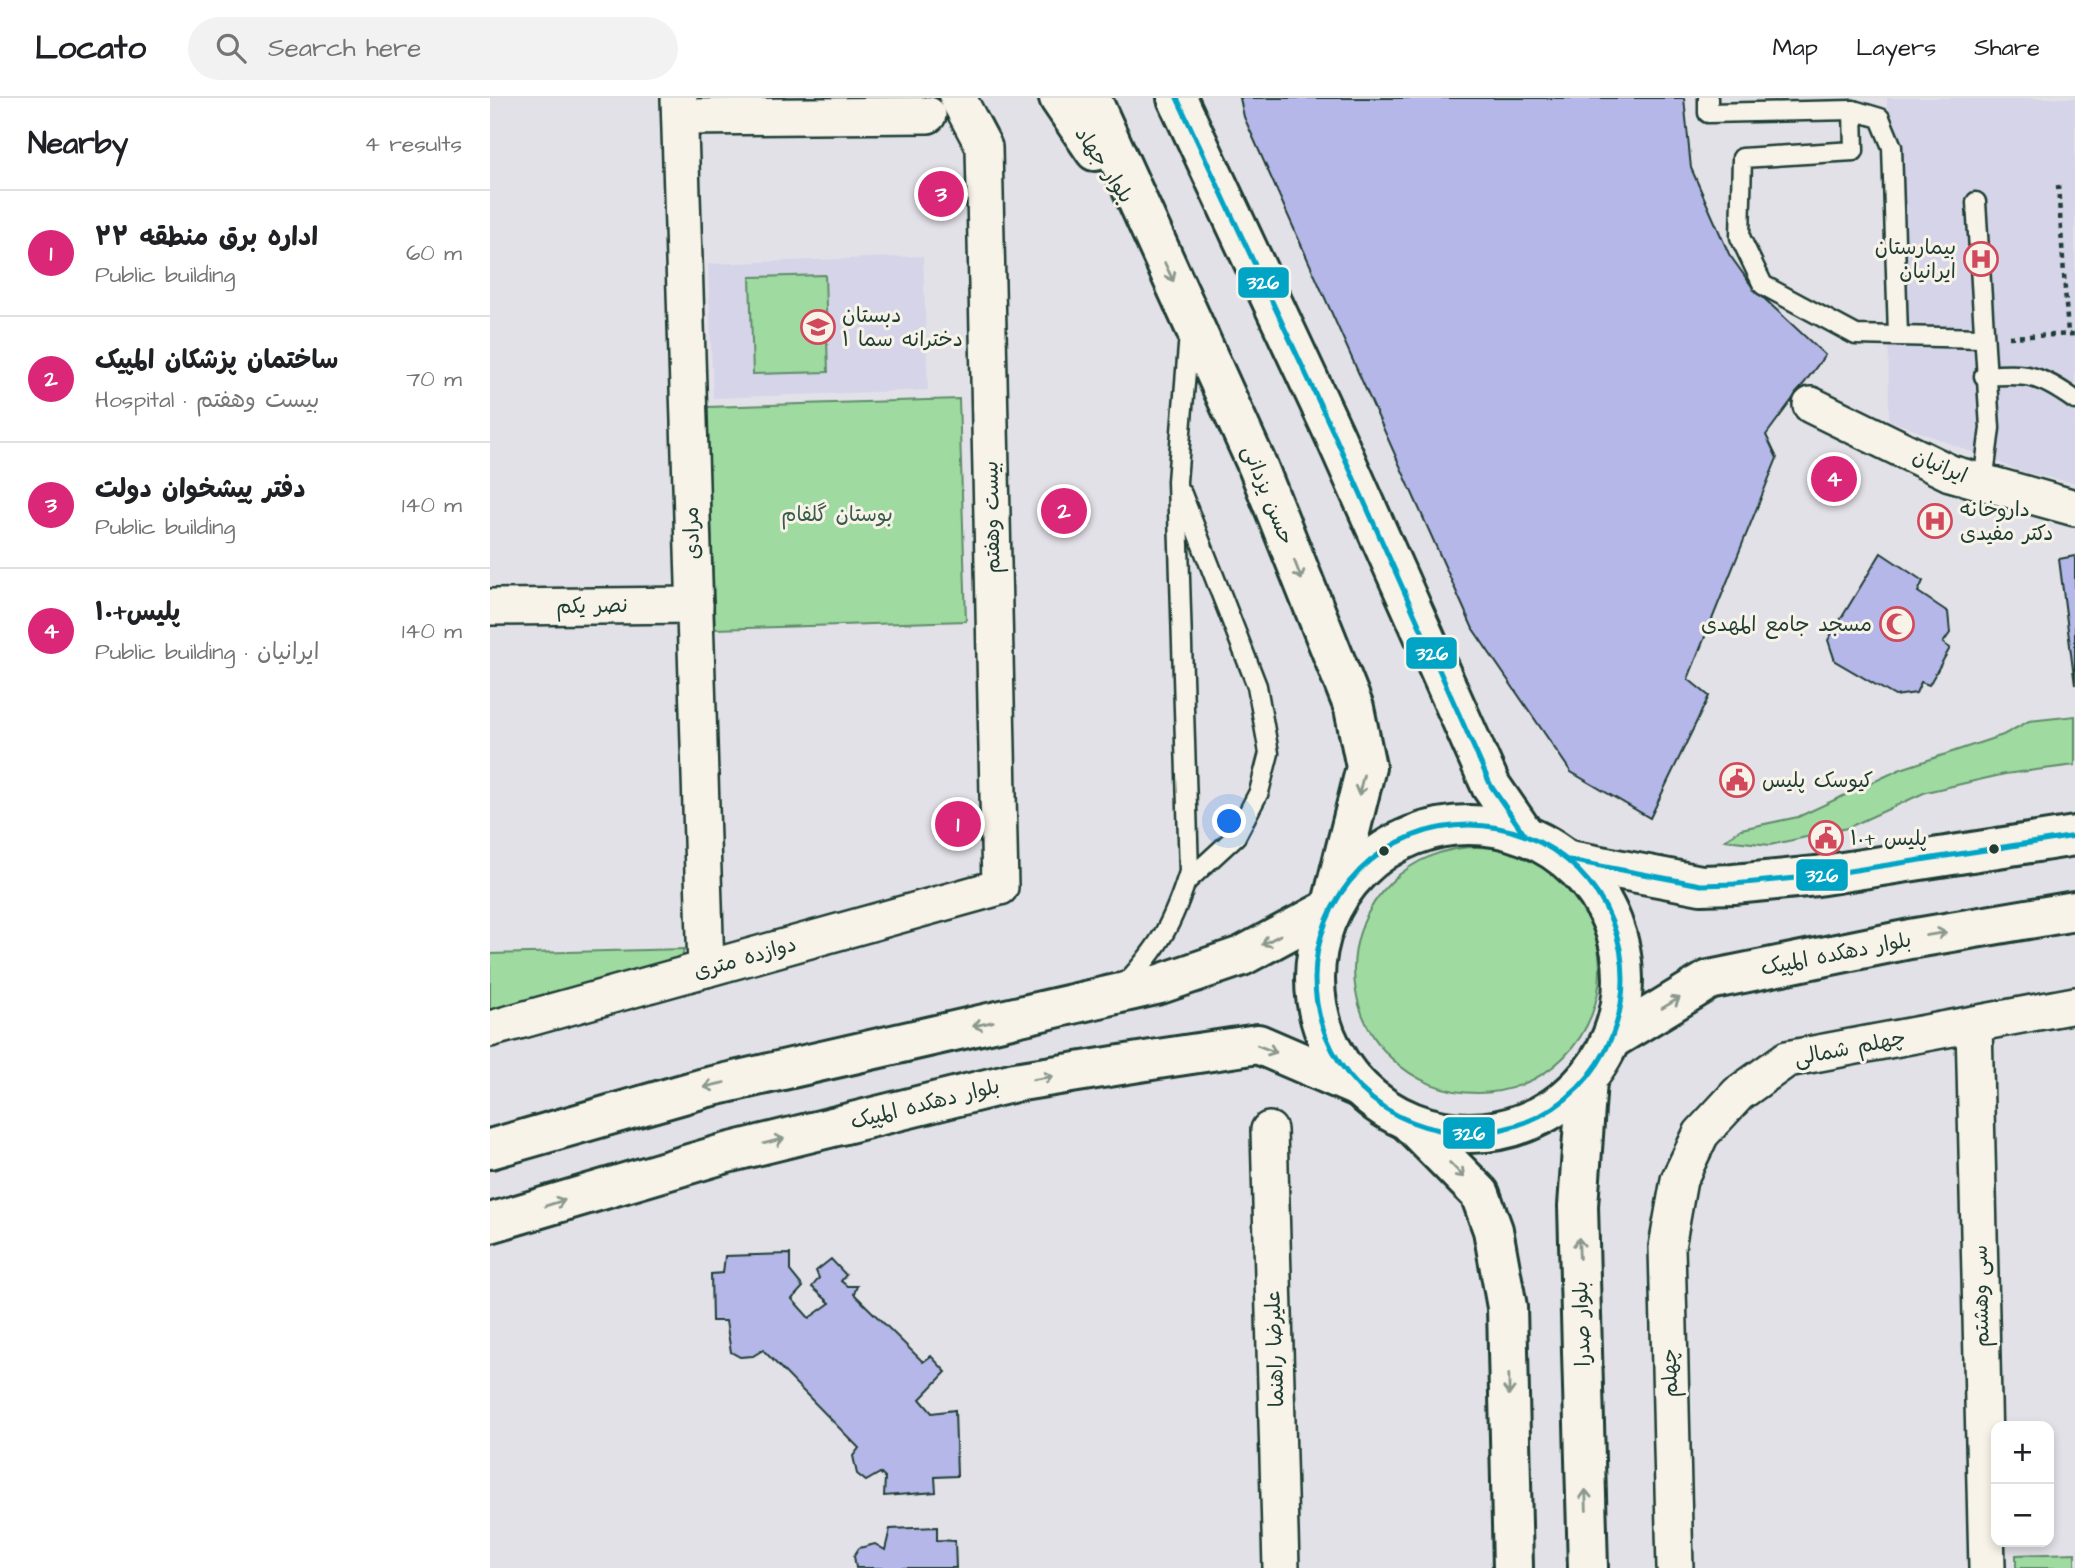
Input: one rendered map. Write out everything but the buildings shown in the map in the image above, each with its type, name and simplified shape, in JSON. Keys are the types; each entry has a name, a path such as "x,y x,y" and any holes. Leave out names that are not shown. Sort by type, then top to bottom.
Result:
{"main road":[{"name":"بلوار جهاد","path":"1059,98 1150,232"},
{"name":"حسن یزدانی","path":"1091,98 1258,467 1354,708 1366,767 1331,908"},
{"path":"1177,98 1334,434 1491,786 1524,834"},
{"path":"1198,98 1202,152"},
{"path":"1480,824 1524,834 1569,860 1601,897 1620,943 1624,991 1612,1039 1587,1080 1550,1112 1505,1130 1457,1134 1409,1122 1383,1108 1360,1088 1332,1049 1316,1003 1316,954 1331,908 1357,871 1393,843 1435,827 1480,824"},
{"path":"1569,860 1701,885 1734,884 1829,874 2075,836"},
{"path":"493,1146 704,1088 1160,984 1242,956 1331,908"},
{"name":"بلوار دهکده المپیک","path":"1612,1039 1709,980 1910,939 2075,911"},
{"name":"بلوار دهکده المپیک","path":"490,1223 723,1154 1015,1082 1183,1055 1258,1044 1360,1088"},
{"name":"بلوار صدرا","path":"1587,1080 1578,1206 1588,1568"},
{"path":"1409,1122 1480,1194 1493,1230 1507,1307 1513,1568"}],"street":[{"name":"بیست وهفتم","path":"958,98 984,147 1000,887"},
{"path":"679,107 928,115"},
{"name":"مرادی","path":"679,107 706,969"},
{"name":"ایرانیان","path":"1811,405 1950,473 2075,508"},
{"name":"نصر یکم","path":"490,607 695,605"},
{"name":"دوازده متری","path":"490,1029 1000,887"},
{"name":"چهلم شمالی","path":"1679,1180 1701,1134 1738,1094 1787,1059 2075,1005"},
{"name":"سی وهشتم","path":"1974,1025 1987,1568"},
{"name":"علیرضا راهنما","path":"1269,1130 1281,1568"},
{"name":"چهلم","path":"1675,1568 1667,1247 1679,1180"}],"lane":[{"path":"1708,98 1708,113 1853,110 1880,118 1892,147 1898,335"},
{"path":"1853,110 1854,151 1742,158 1740,237 1763,285 1856,335 1983,338"},
{"path":"1976,202 1984,376 1990,428 1983,483"},
{"path":"1115,994 1154,952 1175,915 1189,872 1177,481 1191,320"},
{"path":"1984,376 2025,374 2050,383 2075,400"},
{"path":"1177,481 1257,687 1269,753 1259,792 1236,835 1186,882"}],"path":[{"path":"1983,338 2072,334 2058,185"}],"shaded area":[{"name":"بیمارستان ایرانیان","path":"1887,98 2075,98 2075,483 2023,472 1889,420"},
{"name":"دبستان دخترانه سما ۱","path":"923,256 928,390 713,398 708,264"}],"green space":[{"path":"825,275 828,372 753,374 750,277"},
{"name":"بوستان گلفام","path":"959,399 966,621 715,629 707,407"},
{"path":"2075,716 2075,765 2005,774 1926,792 1847,828 1770,845 1725,840 1741,829 1798,817 1901,769 2003,735 2029,721"},
{"path":"1465,847 1489,847 1513,852 1535,861 1564,883 1580,902 1591,923 1598,946 1598,994 1591,1017 1580,1038 1564,1057 1545,1073 1513,1088 1489,1093 1465,1093 1441,1088 1419,1079 1399,1065 1382,1048 1368,1028 1359,1006 1354,982 1354,958 1359,934 1368,912 1382,892 1399,875 1419,861 1441,852"},
{"path":"684,949 679,967 490,1017 490,954"},
{"path":"2075,1553 2075,1568 2016,1568 2016,1555"}],"transit line":[{"name":"326","path":"1177,98 1334,434 1491,786 1524,834"},
{"name":"326","path":"1469,825 1499,828 1528,837 1542,843 1578,870 1605,906 1611,920 1620,949 1623,979 1620,1009 1611,1038 1605,1052 1578,1088 1542,1115 1528,1121 1499,1130 1469,1133 1439,1130 1410,1121 1396,1115 1360,1088 1333,1052 1327,1038 1318,1009 1315,979 1318,949 1327,920 1333,906 1360,870 1396,843 1410,837 1439,828 1469,825"},
{"name":"326","path":"1569,860 1701,885 1734,884 1817,876 2075,836"}],"place":[{"name":"دفتر پیشخوان دولت","path":"941,194"},
{"name":"بیمارستان ایرانیان","path":"1981,259"},
{"name":"دبستان دخترانه سما ۱","path":"818,327"},
{"name":"پلیس+۱۰","path":"1834,479"},
{"name":"ساختمان پزشکان المپیک","path":"1064,511"},
{"name":"داروخانه دکتر مفیدی","path":"1935,521"},
{"name":"مسجد جامع المهدی","path":"1897,624"},
{"name":"کیوسک پلیس","path":"1737,780"},
{"name":"اداره برق منطقه ۲۲","path":"958,824"},
{"name":"پلیس +۱۰","path":"1826,838"}]}
